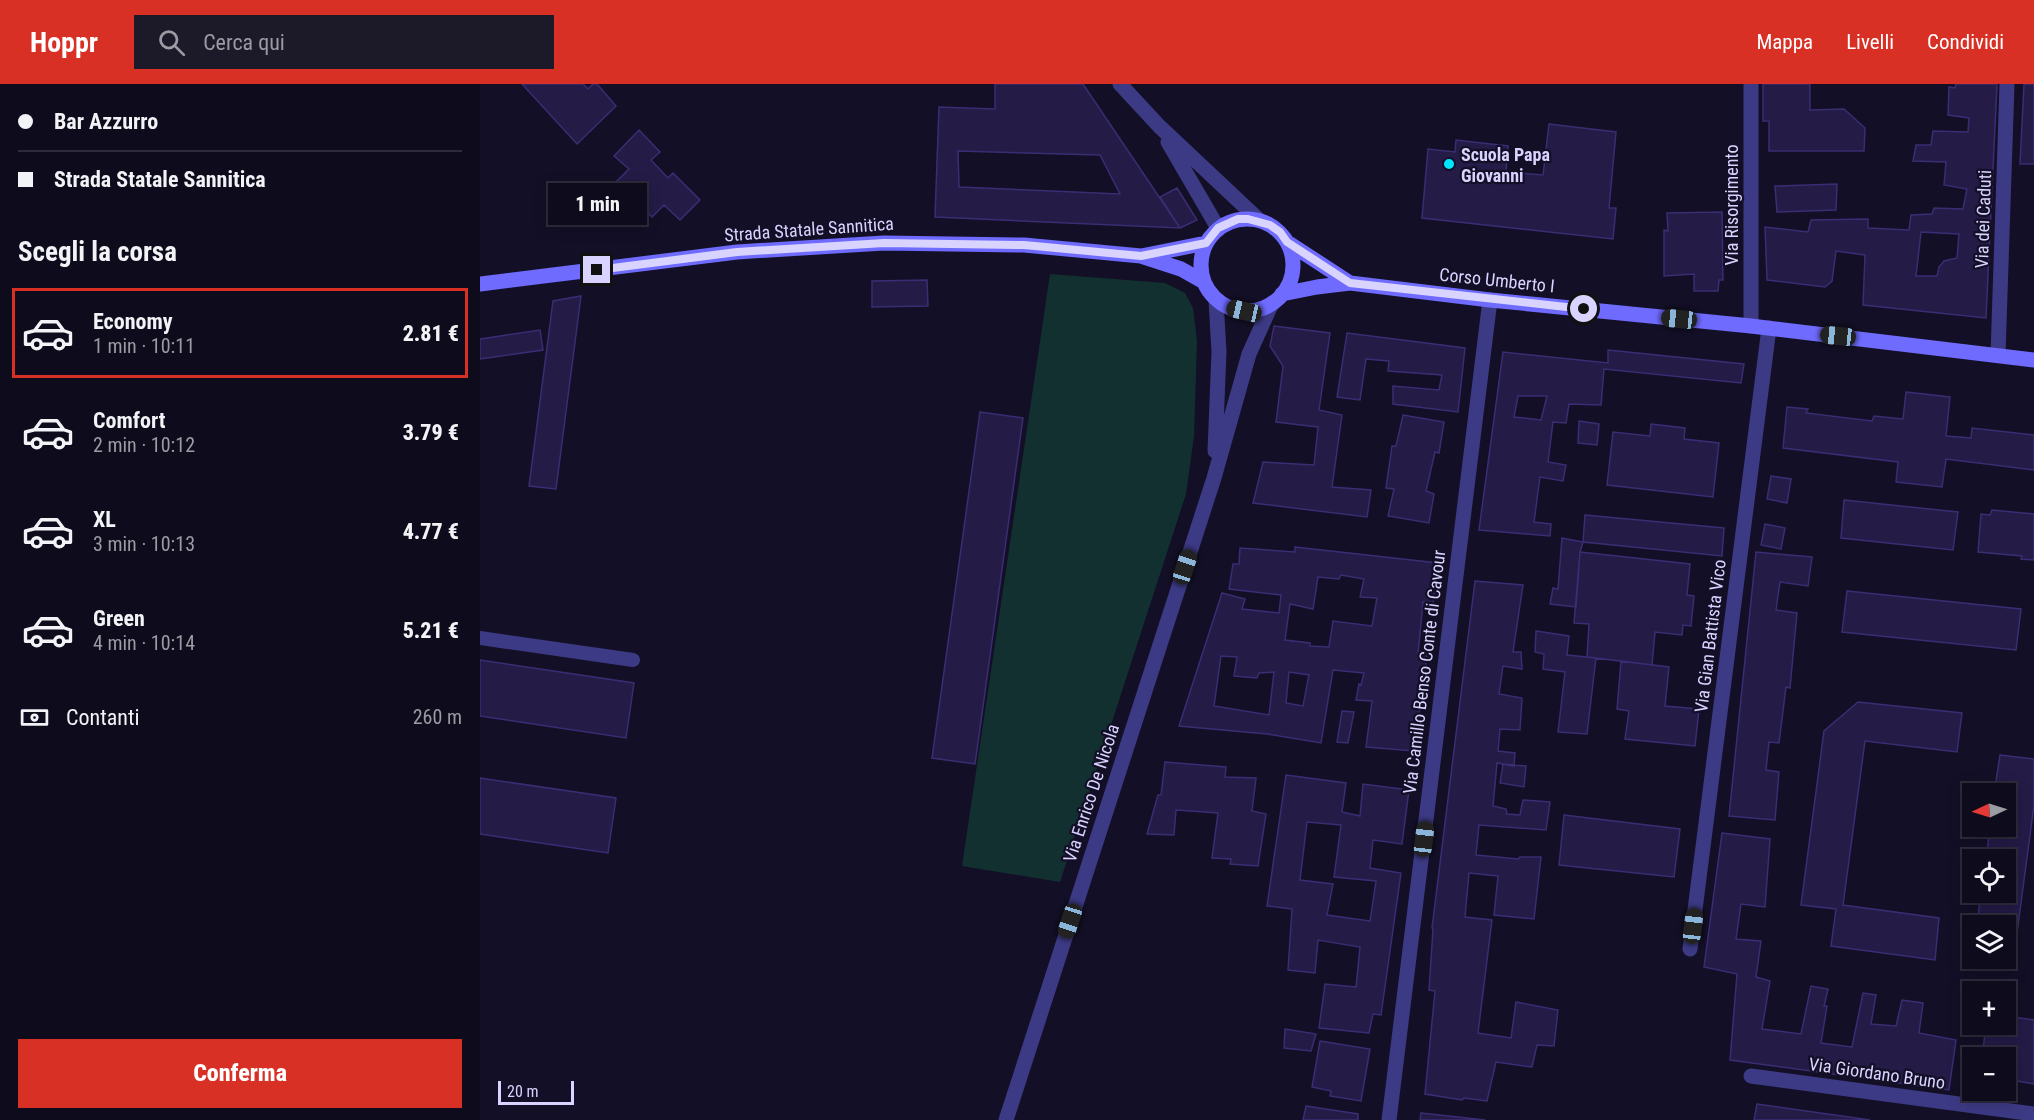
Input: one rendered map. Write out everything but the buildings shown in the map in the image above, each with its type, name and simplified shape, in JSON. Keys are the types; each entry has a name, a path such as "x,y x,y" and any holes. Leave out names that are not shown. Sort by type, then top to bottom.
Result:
{"main road":[{"path":"1238,219 1259,220 1280,232 1287,242 1292,255 1293,268 1290,282 1277,299 1258,310 1244,311 1229,308 1216,300 1209,292 1201,269 1201,256 1206,243 1218,228 1238,219"},
{"name":"Corso Umberto I","path":"1287,242 1350,283"},
{"name":"Strada Statale Sannitica","path":"480,284 737,252 884,243 1024,245 1141,256 1181,270 1204,282"},
{"name":"Strada Statale Sannitica","path":"1141,256 1206,243"},
{"name":"Corso Umberto I","path":"1277,299 1317,287 1350,283 1490,300 1769,328 2034,360"}],"street":[{"path":"1120,84 1159,126 1259,220"},
{"name":"Via Risorgimento","path":"1751,84 1751,326"},
{"name":"Via dei Caduti","path":"1998,355 2007,84"},
{"path":"1159,126 1218,228"},
{"path":"1214,478 1249,354 1277,299"},
{"path":"1214,478 1220,352 1216,300"},
{"name":"Via Camillo Benso Conte di Cavour","path":"1389,1120 1490,300"},
{"name":"Via Gian Battista Vico","path":"1690,949 1769,328"},
{"name":"Via Enrico De Nicola","path":"1005,1120 1214,478"},
{"name":"Via Giordano Bruno","path":"1751,1076 2034,1114"}],"lane":[{"path":"480,638 633,660"}],"green space":[{"path":"1050,274 1165,283 1185,293 1193,308 1197,341 1194,436 1186,494 1060,882 962,866"}],"place":[{"name":"Scuola Papa Giovanni","path":"1449,164"}],"route":[{"path":"597,270 737,252 884,243 1024,245 1141,256 1206,243 1218,228 1238,219 1248,219 1259,220 1270,225 1280,232 1287,242 1350,283 1584,309"}]}
